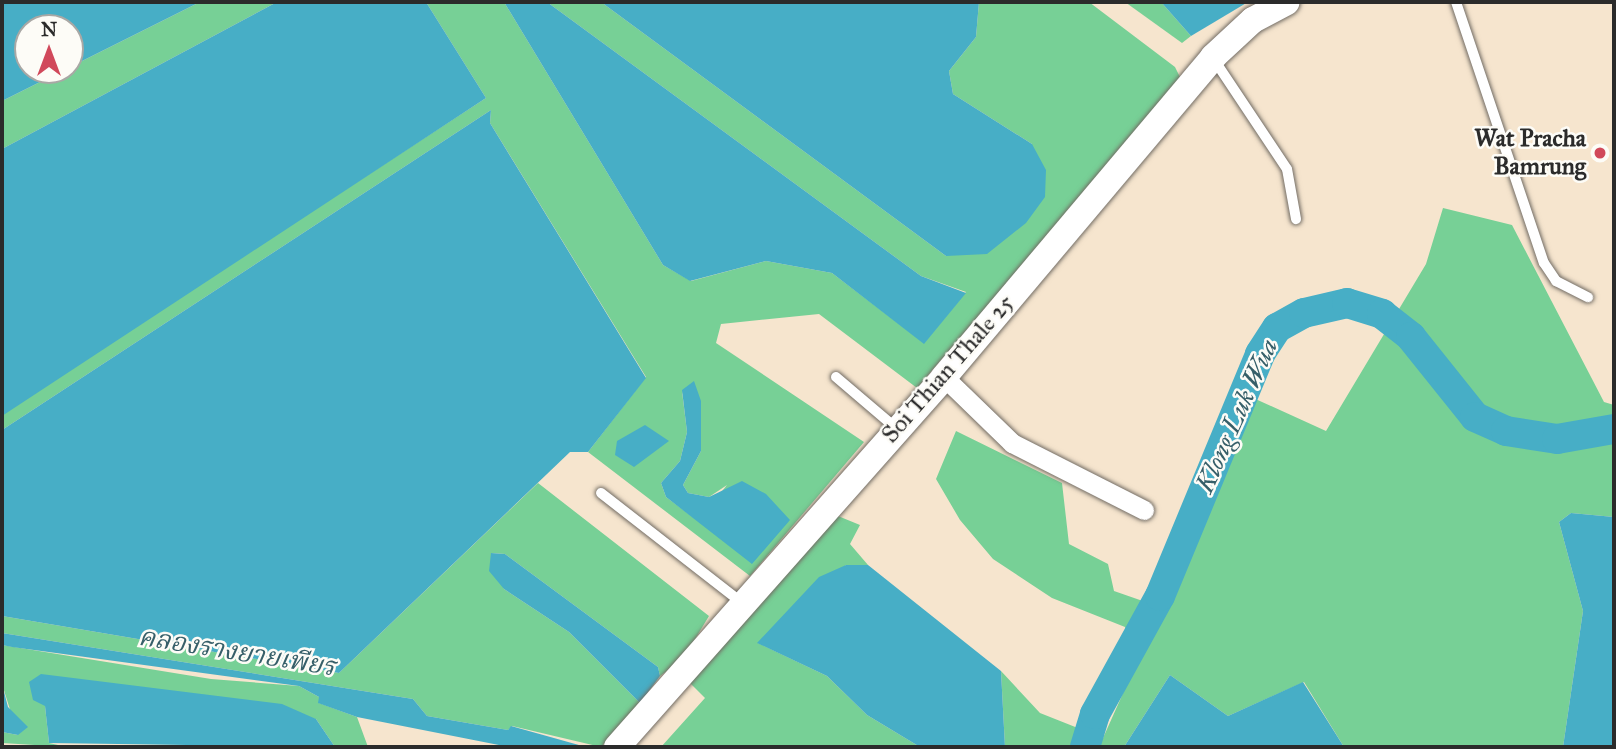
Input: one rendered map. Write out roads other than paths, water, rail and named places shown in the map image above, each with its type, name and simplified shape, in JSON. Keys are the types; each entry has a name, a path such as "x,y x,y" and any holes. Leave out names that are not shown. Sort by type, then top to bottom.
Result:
{"street":[{"name":"Soi Thian Thale 25","path":"617,747 933,388 1213,57 1253,20 1287,2"},
{"path":"933,388 1012,443 1144,510"}],"lane":[{"path":"1456,2 1544,263 1556,281 1588,297"},
{"path":"1213,57 1287,169 1296,219"},
{"path":"836,377 897,429"},
{"path":"601,493 742,602"}],"water":[{"path":"2,2 200,2 84,60 84,14 14,14 14,84 36,84 2,101"},
{"path":"277,2 426,2 486,98 2,416 2,149"},
{"path":"504,2 547,2 921,276 966,293 924,344 832,273 766,261 690,281 663,265"},
{"path":"601,2 979,2 976,37 949,71 953,94 1032,144 1046,170 1045,197 1026,223 987,254 946,256"},
{"path":"1161,2 1248,2 1191,36"},
{"name":"คลองรางยายเพียร","path":"491,110 490,123 646,378 588,452 570,452 339,673 2,616 2,430"},
{"path":"694,381 701,401 701,451 683,485 688,493 709,497 742,481 766,494 790,520 752,564 666,497 661,483 680,461 687,432 682,390"},
{"path":"645,425 669,441 634,467 615,455 617,441"},
{"path":"1571,513 1614,517 1614,747 1563,747 1583,611 1559,522"},
{"path":"491,553 505,554 658,667 660,676 640,703 569,632 504,589 489,571"},
{"path":"846,565 868,565 1001,671 1005,747 920,747 867,715 827,676 757,643 819,577"},
{"path":"2,633 413,699 427,716 508,730 511,726 586,747 509,747 357,717 318,703 319,697 299,686 12,647 2,645"},
{"path":"41,674 282,704 316,719 335,747 49,743 45,706 33,700 29,682"},
{"path":"1170,675 1228,716 1303,682 1344,747 1124,747"},
{"path":"2,684 8,707 28,727 18,735 2,732"}],"waterway":[{"name":"Klong Luk Wua","path":"1085,747 1095,714 1160,596 1260,354 1277,328 1304,313 1347,303 1382,314 1411,337 1475,417 1506,431 1557,439 1614,429"}],"place":[{"name":"Wat Pracha Bamrung","path":"1600,153"}]}
